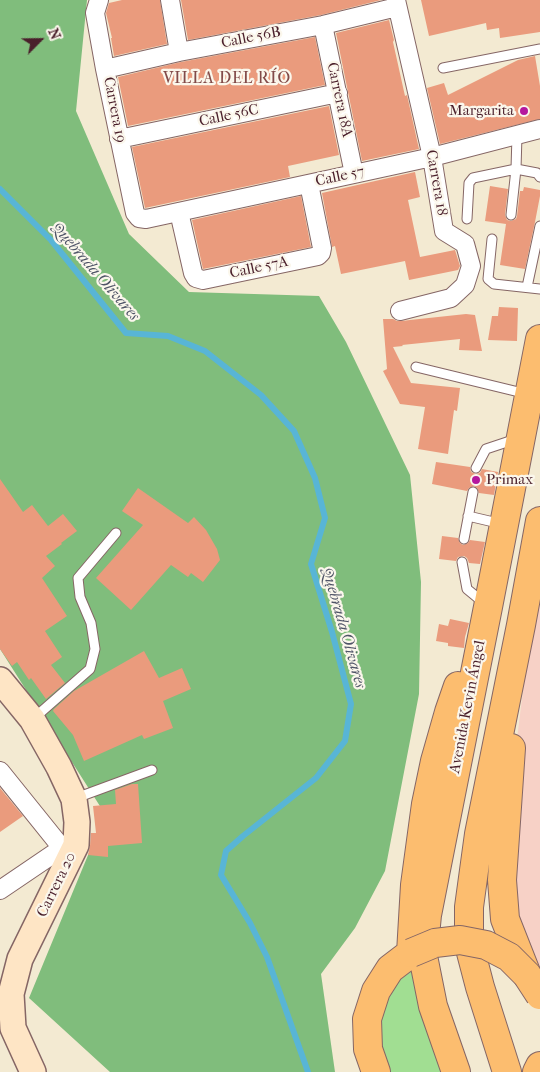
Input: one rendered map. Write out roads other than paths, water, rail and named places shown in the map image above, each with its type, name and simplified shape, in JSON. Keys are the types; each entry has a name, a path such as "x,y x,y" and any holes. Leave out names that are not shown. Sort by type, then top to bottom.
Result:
{"main road":[{"name":"Avenida Kevin Ángel","path":"456,1072 433,1006 423,956 427,915 540,339"},
{"path":"507,1072 480,988 469,944 469,907 479,834 540,520"},
{"path":"410,953 426,804 435,761 448,712 487,611"},
{"path":"521,625 502,880 505,919 537,990"},
{"name":"Carrera 20","path":"0,680 32,719 59,767 74,799 77,822 76,845 20,959 11,994 13,1028 33,1072"},
{"path":"376,1072 368,1049 367,1019 376,990 390,969 410,953 435,943 460,940 486,945 509,957 537,990"},
{"path":"537,1072 540,1066"}],"street":[{"name":"Carrera 19","path":"99,0 95,13 105,69 135,213 138,218"},
{"path":"170,0 179,52"},
{"name":"Calle 56B","path":"105,69 179,52 323,25 396,3"},
{"name":"Carrera 18","path":"396,3 432,157 444,231 465,244 471,266 465,285 451,298 400,311"},
{"name":"Carrera 18A","path":"323,25 354,174"},
{"name":"Calle 56C","path":"119,139 338,93"},
{"name":"Calle 57","path":"138,218 146,219 432,157 540,129"},
{"name":"Calle 57A","path":"179,212 193,273 196,278 203,280 318,256 322,248 309,184"},
{"path":"0,771 62,848 0,890"}],"lane":[{"path":"443,68 540,49"},
{"path":"511,214 516,169 517,135"},
{"path":"467,219 469,183 473,178 516,169 537,173 540,177"},
{"path":"527,287 540,226"},
{"path":"492,238 488,279 494,284 540,290"},
{"path":"416,367 530,394"},
{"path":"476,468 486,449 521,437"},
{"path":"464,539 473,492"},
{"path":"468,516 504,524"},
{"path":"32,719 90,670 95,648 92,623 80,597 78,578 116,533"},
{"path":"462,562 467,589 487,611"},
{"path":"74,799 152,770"}],"waterway":[{"name":"Quebrada Olivares","path":"0,189 51,240 126,333 168,336 205,351 261,395 294,431 315,478 325,518 311,564 332,632 351,704 345,741 316,778 226,851 221,875 250,923 267,957 308,1072"}],"place":[{"name":"Margarita","path":"524,111"},
{"name":"Primax","path":"476,480"}],"district":[{"name":"VILLA DEL RÍO","path":"227,79"}]}
